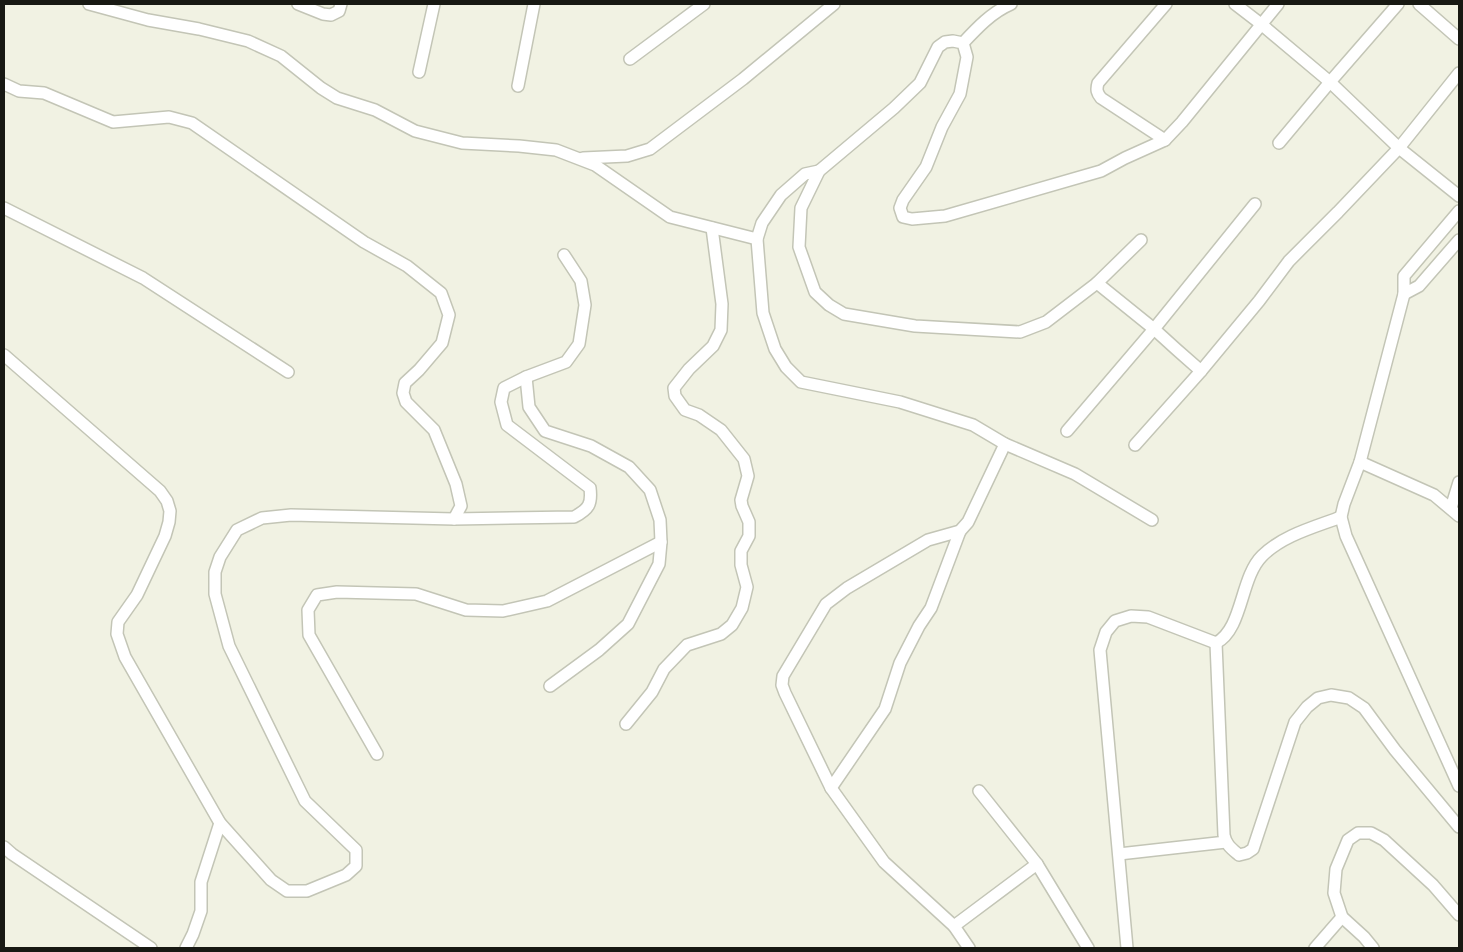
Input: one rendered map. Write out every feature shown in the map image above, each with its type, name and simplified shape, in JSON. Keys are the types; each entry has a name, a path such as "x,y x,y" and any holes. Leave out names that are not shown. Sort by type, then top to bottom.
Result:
{"street":[{"path":"89,4 148,20 199,29 248,41 281,56 320,88 337,98 375,110 415,131 462,143 556,150 595,165 670,217 757,239"},
{"path":"298,4 322,14 331,15 339,11 341,4"},
{"path":"419,72 434,4"},
{"path":"518,86 534,4"},
{"path":"630,59 704,4"},
{"path":"576,158 627,156 650,149 743,79 834,4"},
{"path":"963,43 1001,8 1011,4"},
{"path":"1165,140 1101,98 1097,94 1097,88 1098,83 1166,4"},
{"path":"1235,4 1262,24 1330,82 1399,148 1459,196"},
{"path":"963,43 967,57 960,94 942,127 926,167 903,200 900,208 903,217 912,220 945,216 1101,171 1165,140 1182,122 1278,4"},
{"path":"1279,142 1398,4"},
{"path":"1419,4 1459,39"},
{"path":"963,43 945,42 938,48 920,84 819,170 805,174 781,195 762,223 757,239 763,313 775,349 786,367 801,382 900,402 973,425 1005,444 1075,474 1152,520"},
{"path":"1135,445 1201,371 1259,301 1289,261 1399,148 1459,73"},
{"path":"4,84 19,91 44,92 113,122 169,118 192,123 364,242 407,266 441,292 449,315 442,343 405,383 403,393 406,402 434,430 456,484 461,506 454,520"},
{"path":"819,170 801,208 799,246 816,292 828,305 844,314 915,326 1020,332 1046,322 1097,283 1141,240"},
{"path":"1067,431 1154,329 1255,204"},
{"path":"4,208 143,278 288,372"},
{"path":"1459,211 1404,276 1404,294 1360,462 1344,504 1342,517 1346,536 1459,786"},
{"path":"626,724 652,692 664,669 687,645 721,634 732,625 742,608 748,587 742,565 741,551 749,536 750,522 741,500 748,476 744,459 721,430 699,415 685,410 675,396 674,388 689,368 713,346 721,330 722,304 712,228"},
{"path":"1404,294 1419,286 1459,240"},
{"path":"4,355 160,491 167,501 170,511 165,536 137,595 118,622 117,634 125,657 220,823 271,880 287,891 308,891 346,875 356,866 356,850 305,801 229,646 215,594 215,572 220,557 237,530 262,518 291,515 454,520 574,517 586,510 591,499 590,488 507,425 501,402 504,388 526,377 566,362 579,344 585,305 581,281 564,255"},
{"path":"1097,283 1154,329 1201,371"},
{"path":"526,377 529,407 545,431 591,446 629,467 650,490 660,520 659,564 628,624 599,650 550,686"},
{"path":"831,788 885,709 900,663 919,626 931,608 960,531 968,522 1005,444"},
{"path":"1360,462 1434,495 1455,512"},
{"path":"1455,512 1459,482"},
{"path":"1127,948 1100,650 1106,632 1115,621 1131,616 1148,617 1216,643 1224,639 1230,631 1250,577 1261,557 1279,542 1342,517"},
{"path":"960,531 928,540 847,588 826,604 783,676 782,685 831,788 884,862 954,926 969,948"},
{"path":"377,754 309,635 308,610 317,595 337,592 416,594 466,610 503,611 547,601 661,542"},
{"path":"1216,643 1224,835 1226,842 1232,850 1239,855 1253,849 1295,722 1307,707 1318,698 1331,695 1349,698 1364,708 1395,750 1459,827"},
{"path":"979,791 1037,864 1088,948"},
{"path":"186,948 201,911 201,882 220,823"},
{"path":"1373,948 1364,937 1342,918 1334,893 1336,869 1348,840 1358,833 1372,833 1384,840 1433,885 1459,915"},
{"path":"1118,854 1226,842"},
{"path":"4,847 151,948"},
{"path":"954,926 1037,864"},
{"path":"1316,948 1342,918"}]}
